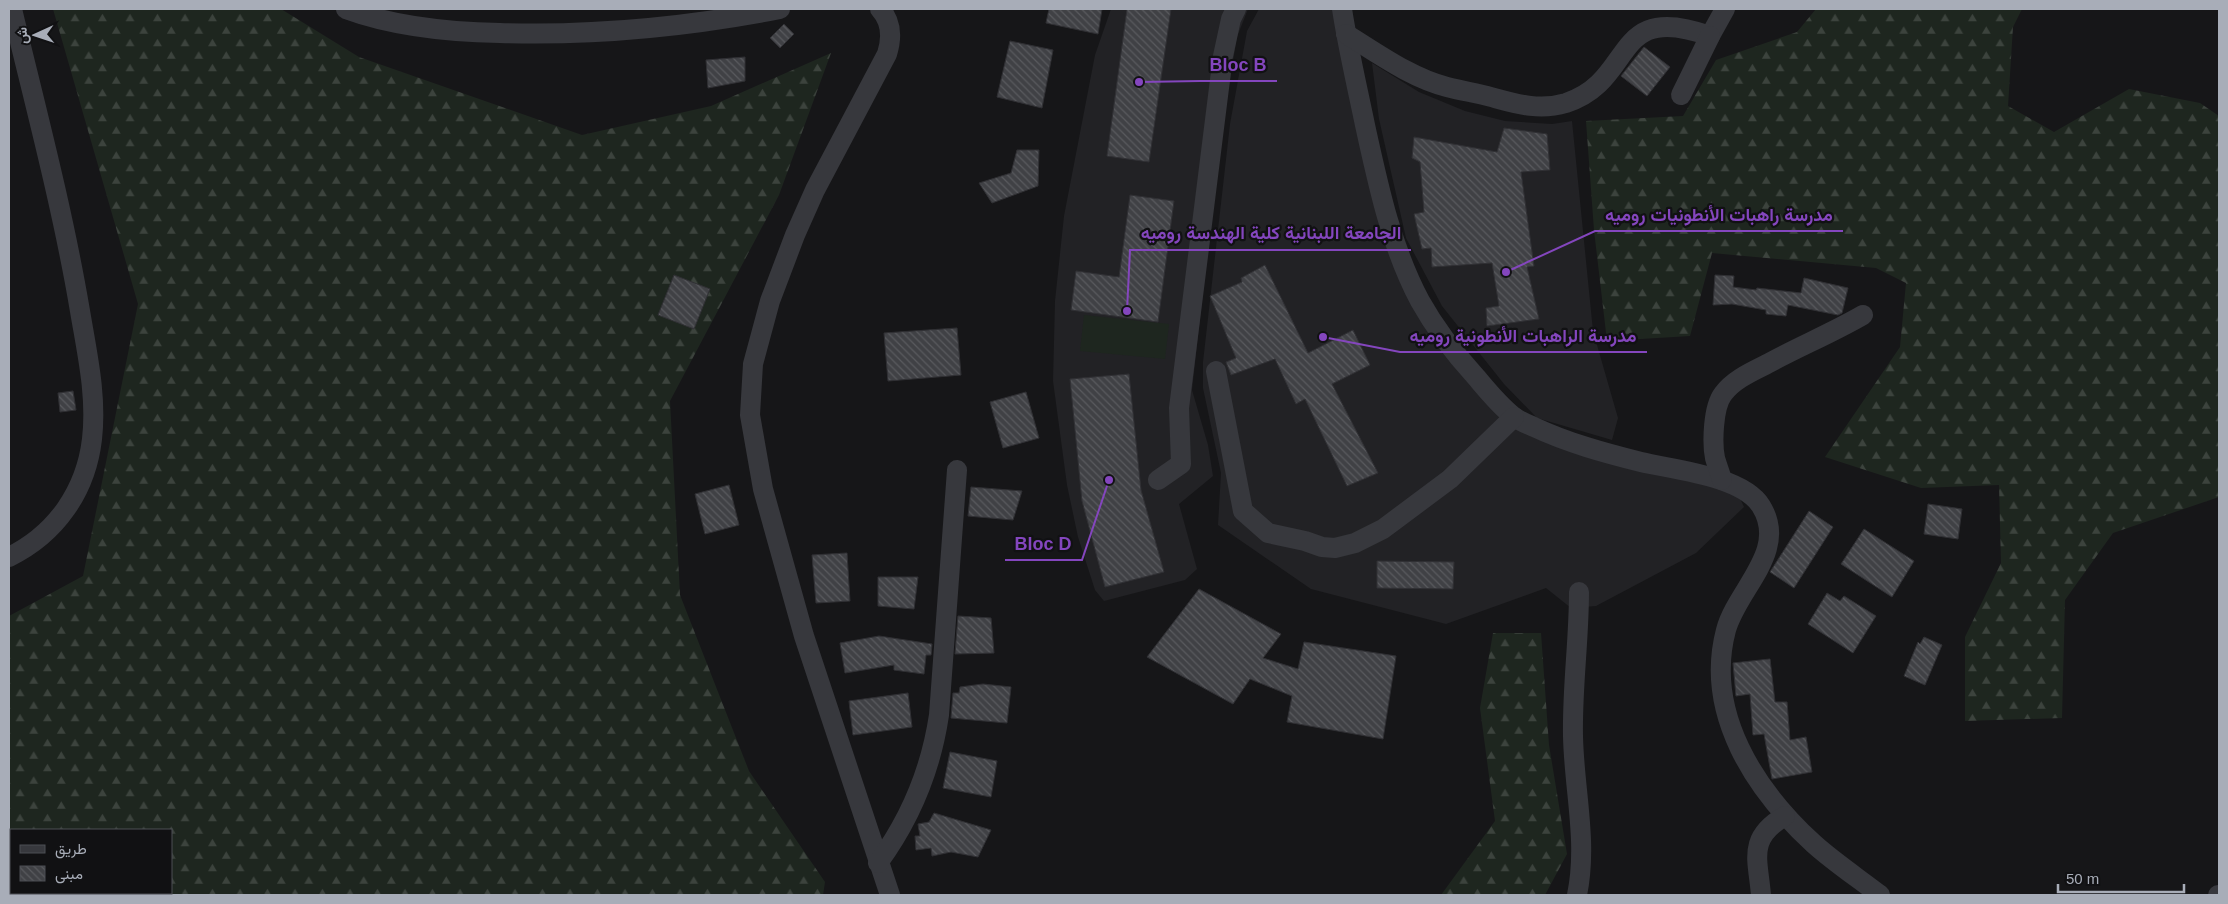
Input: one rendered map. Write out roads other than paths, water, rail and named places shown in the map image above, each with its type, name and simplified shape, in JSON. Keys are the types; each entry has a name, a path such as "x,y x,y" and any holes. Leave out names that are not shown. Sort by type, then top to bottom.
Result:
{"street":[{"path":"9,557 52,527 75,497 92,439 92,382 73,267 12,9"},
{"path":"346,9 410,26 466,32 531,34 572,34 677,26 780,9"},
{"path":"880,9 886,16 891,41 887,54 875,81 836,148 815,190 773,293 753,364 750,415 763,489 801,627 890,895"},
{"path":"1158,480 1181,464 1179,408 1223,56 1228,32 1236,9"},
{"path":"1342,9 1377,174 1394,238 1409,276 1433,322 1462,362 1514,417 1559,438 1614,456 1722,480 1753,495 1762,508 1768,523 1767,553 1741,597 1726,628 1720,669 1722,701 1726,717 1743,756 1785,816 1816,846 1880,895"},
{"path":"1681,95 1725,9"},
{"path":"1346,34 1415,74 1446,87 1525,106 1549,107 1587,94 1599,84 1610,70 1619,52 1641,27 1649,21 1671,22 1688,26 1710,36"},
{"path":"1722,480 1715,457 1713,437 1715,416 1722,395 1751,372 1863,315"},
{"path":"1216,371 1243,511 1268,533 1305,541 1322,547 1335,548 1355,543 1383,529 1450,479 1514,417"},
{"path":"878,863 908,817 935,741 939,714 957,470"},
{"path":"1577,895 1581,873 1582,838 1574,768 1572,702 1579,631 1579,592"},
{"path":"1761,895 1756,866 1757,852 1762,838 1770,825 1785,816"}],"place":[{"name":"Bloc B","path":"1139,82"},
{"name":"مدرسة راهبات الأنطونيات روميه","path":"1506,272"},
{"name":"الجامعة اللبنانية كلية الهندسة روميه","path":"1127,311"},
{"name":"مدرسة الراهبات الأنطونية روميه","path":"1323,337"},
{"name":"Bloc D","path":"1109,480"}]}
